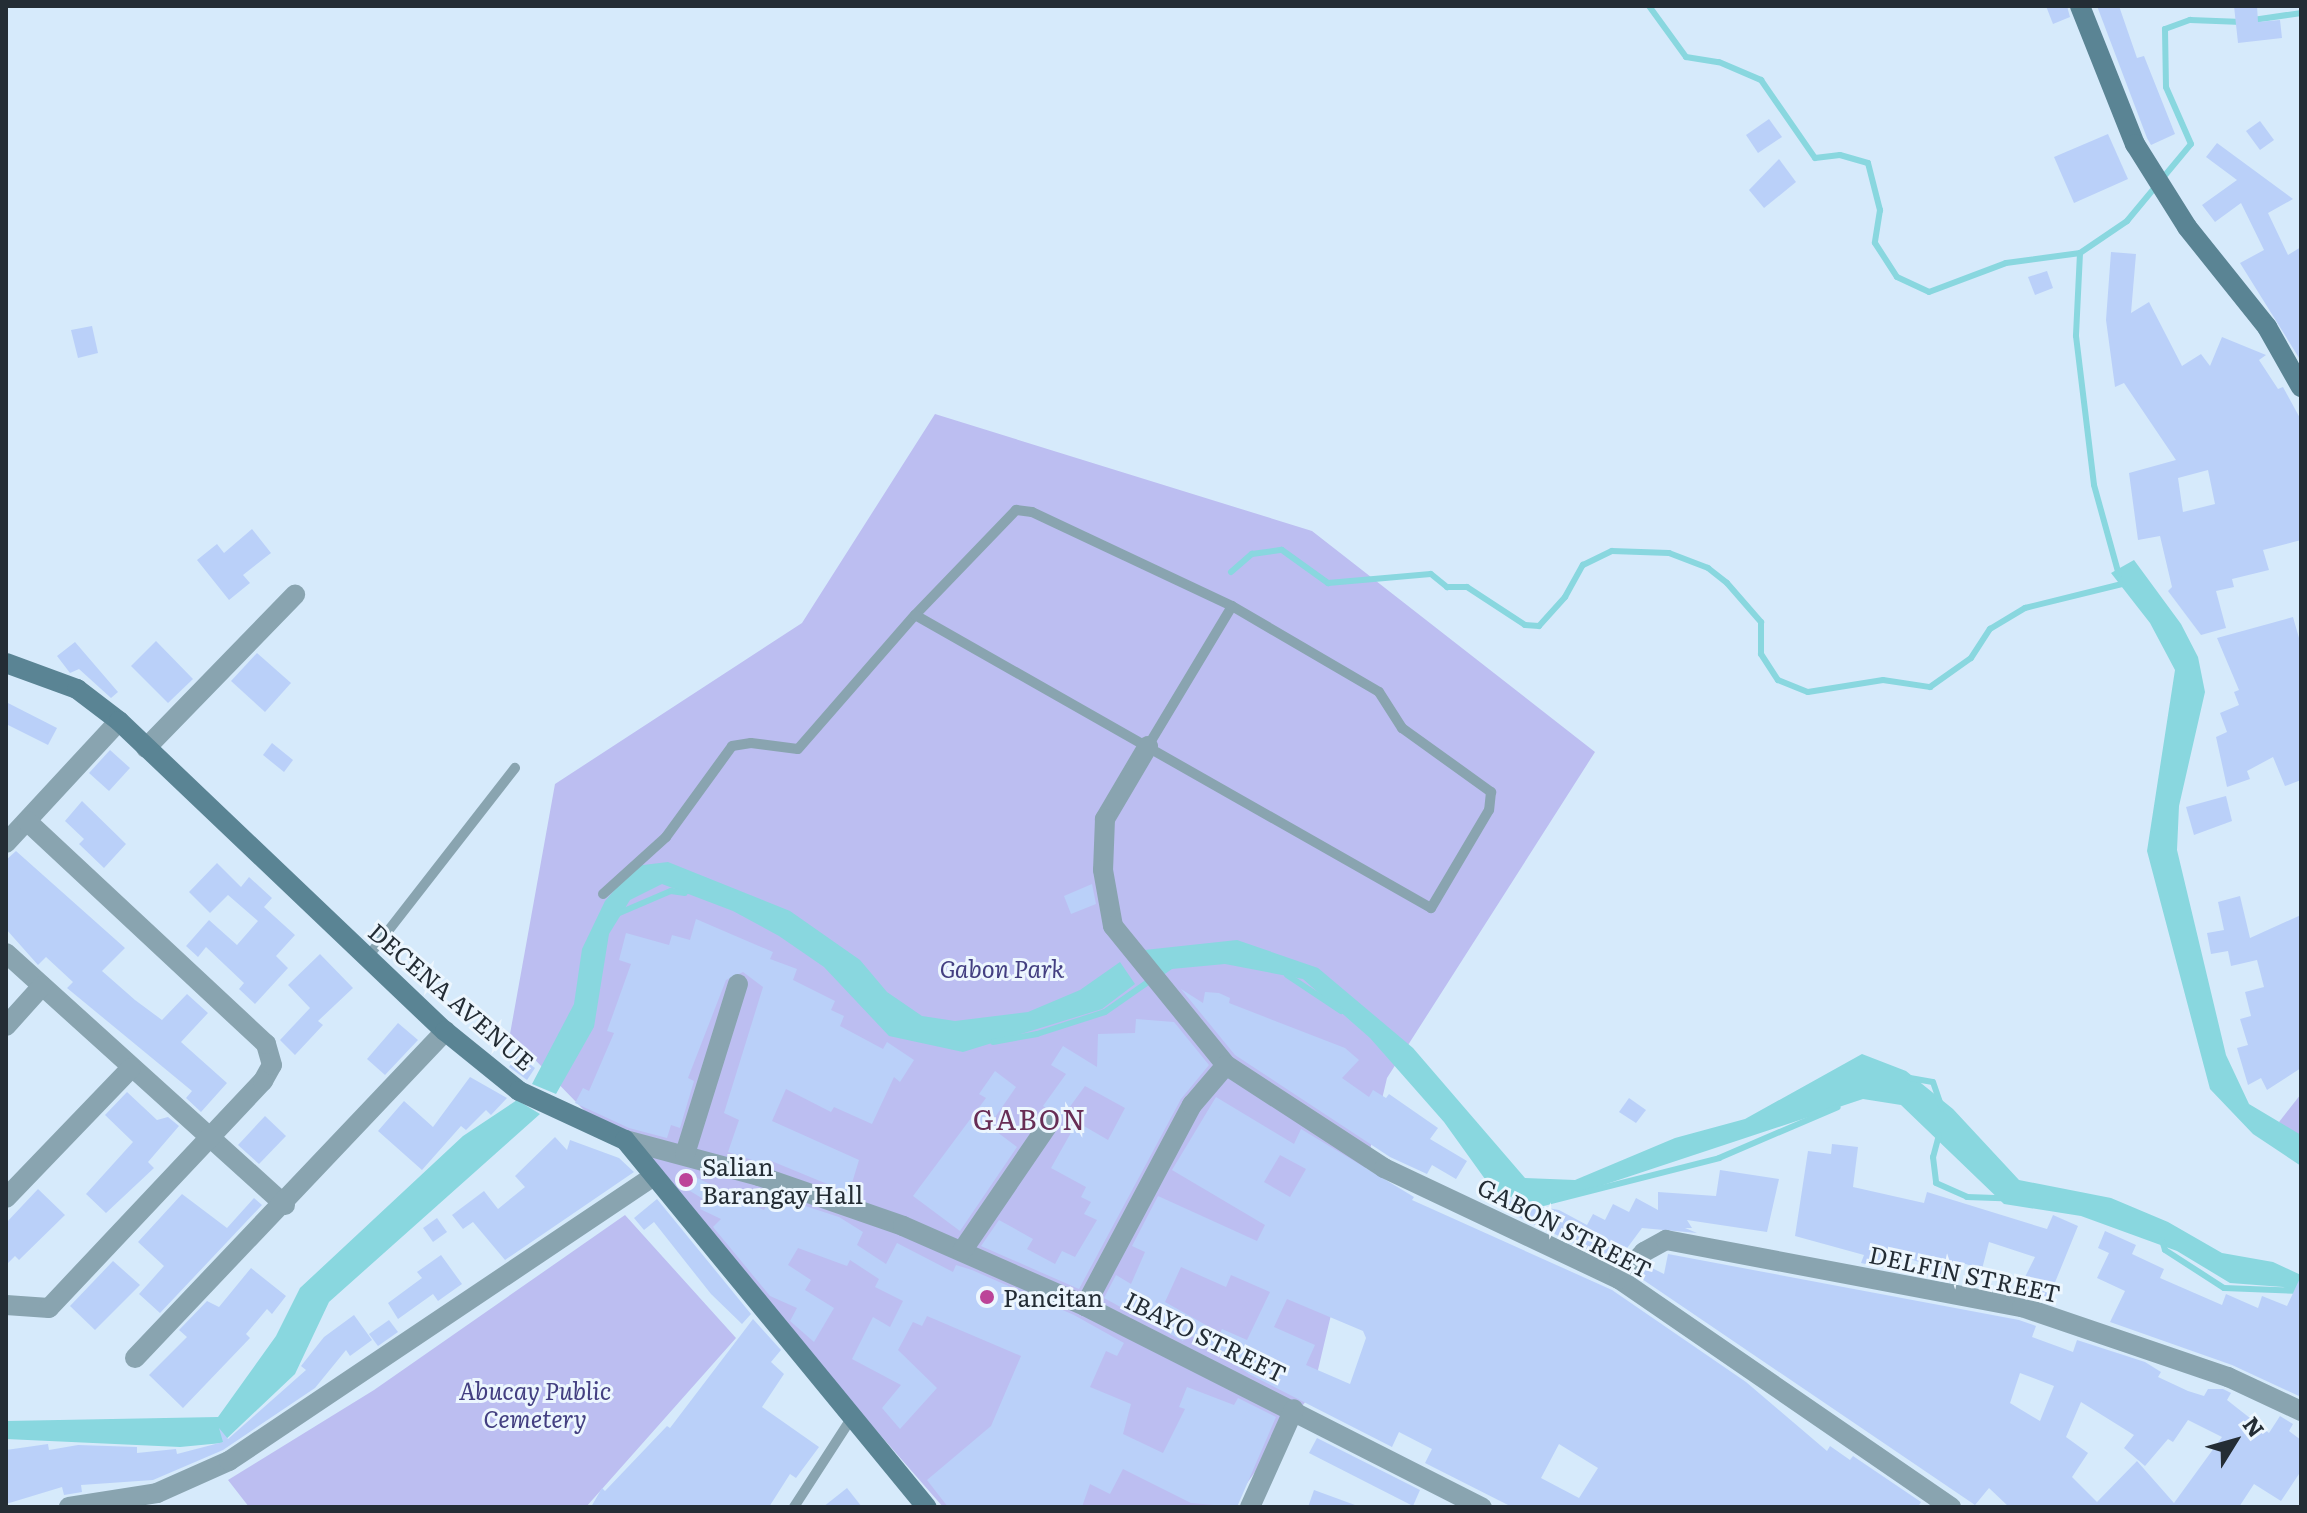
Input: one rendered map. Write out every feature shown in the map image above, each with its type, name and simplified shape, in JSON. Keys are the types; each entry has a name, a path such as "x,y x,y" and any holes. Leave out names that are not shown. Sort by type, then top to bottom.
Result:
{"main road":[{"path":"2080,6 2135,144 2187,227 2267,327 2301,387"},
{"name":"DECENA AVENUE","path":"6,663 77,689 119,721 445,1031 519,1091 584,1124 625,1140 926,1507"}],"street":[{"path":"146,748 295,595"},
{"path":"6,843 119,721"},
{"name":"GABON STREET","path":"1148,746 1105,819 1103,870 1113,926 1163,995 1226,1065 1384,1168 1619,1279 1951,1507"},
{"path":"6,1305 49,1308 263,1081 272,1065 266,1044 27,821"},
{"path":"6,953 206,1139 285,1205"},
{"path":"685,1154 738,984"},
{"path":"6,1026 42,986"},
{"path":"135,1358 285,1205 445,1031"},
{"path":"1085,1306 1192,1105 1226,1065"},
{"path":"6,1198 131,1068"},
{"path":"962,1251 1048,1125"},
{"name":"IBAYO STREET","path":"625,1140 685,1154 903,1226 962,1251 1085,1306 1294,1409 1482,1507"},
{"path":"69,1507 157,1493 229,1461 654,1176"},
{"name":"DELFIN STREET","path":"1619,1279 1644,1252 1666,1240 2022,1307 2228,1377 2301,1411"},
{"path":"1250,1507 1294,1409"}],"lane":[{"path":"603,894 666,837 732,746 751,743 798,749 915,615 1016,510 1032,512 1232,606 1379,692 1402,728 1491,792 1489,810 1431,908 915,615"},
{"path":"1148,746 1232,606"},
{"path":"367,958 515,768"},
{"path":"794,1507 851,1419"}],"green space":[{"name":"Gabon Park","path":"935,414 1312,531 1595,752 1387,1078 1313,1391 1230,1507 943,1507 713,1243 510,1034 555,784 802,623"},
{"path":"2301,1094 2301,1143 2279,1122"},
{"name":"Abucay Public Cemetery","path":"625,1215 736,1338 586,1507 249,1507 228,1480 374,1390"}],"shaded area":[{"path":"2134,560 2181,624 2198,657 2205,692 2179,806 2177,850 2226,1055 2249,1104 2301,1135 2301,1166 2253,1134 2210,1089 2147,851 2175,670 2150,623 2111,573"},
{"path":"668,862 790,911 860,960 887,992 922,1016 955,1021 1028,1012 1080,990 1120,962 1135,984 1102,1009 963,1052 889,1036 824,967 779,936 733,911 662,884 630,900 609,934 594,1027 556,1094 532,1084 574,1004 582,949 605,901 635,866"},
{"path":"1237,940 1318,968 1413,1048 1525,1178 1575,1180 1675,1138 1745,1119 1862,1054 1906,1071 1953,1109 2019,1180 2111,1198 2168,1222 2222,1253 2273,1262 2301,1275 2301,1298 2283,1287 2230,1283 2177,1251 2081,1216 2004,1204 1901,1105 1863,1099 1543,1205 1495,1193 1444,1122 1370,1038 1303,979 1225,964 1150,971 1135,951"},
{"path":"517,1100 540,1114 329,1302 295,1374 222,1443 180,1447 6,1439 6,1421 218,1417 276,1336 300,1288 463,1136"}],"building":[{"path":"2046,6 2067,6 2070,17 2053,24"},
{"path":"2097,6 2119,6 2137,58 2144,56 2175,134 2151,145"},
{"path":"2234,6 2257,6 2258,22 2280,20 2282,38 2238,43"},
{"path":"1769,119 1782,137 1758,153 1746,135"},
{"path":"2260,121 2274,140 2260,150 2246,131"},
{"path":"2108,134 2128,179 2074,203 2054,157"},
{"path":"2217,143 2293,199 2268,213 2288,255 2301,247 2301,361 2240,263 2264,250 2241,203 2215,222 2202,205 2237,180 2206,157"},
{"path":"1779,159 1796,182 1764,208 1749,190"},
{"path":"2111,252 2136,254 2131,313 2149,302 2182,366 2201,354 2210,366 2222,337 2266,355 2259,360 2278,389 2283,387 2301,420 2301,540 2263,550 2269,570 2232,579 2234,587 2216,591 2226,628 2201,635 2168,591 2172,587 2160,536 2138,540 2129,473 2176,460 2124,383 2115,387 2106,320","holes":["2208,470 2215,504 2183,512 2178,478"]},
{"path":"2047,271 2053,288 2035,295 2028,277"},
{"path":"92,326 98,353 78,358 71,330"},
{"path":"252,529 271,553 243,575 250,583 229,600 197,560 217,544 224,553"},
{"path":"2293,617 2301,645 2301,780 2285,786 2273,757 2247,771 2250,779 2227,787 2216,737 2227,732 2220,713 2239,705 2234,692 2239,690 2217,638"},
{"path":"156,641 193,679 168,703 131,666"},
{"path":"75,642 118,692 111,698 79,669 70,673 57,656"},
{"path":"257,653 291,683 265,712 231,681"},
{"path":"6,702 57,728 48,745 6,724"},
{"path":"272,743 293,760 284,772 263,755"},
{"path":"110,750 130,768 109,791 89,773"},
{"path":"2226,796 2232,821 2194,835 2186,807"},
{"path":"82,801 126,844 104,868 79,844 84,839 65,821"},
{"path":"16,851 125,948 102,971 135,1000 162,1020 187,994 208,1013 181,1042 227,1083 201,1112 186,1098 192,1091 67,988 73,982 46,957 38,965 6,929 6,860"},
{"path":"217,863 241,887 249,877 272,898 264,907 295,935 276,956 288,968 255,1004 239,989 244,983 206,947 198,957 186,946 209,920 237,945 258,921 228,895 210,913 189,892"},
{"path":"1092,884 1096,904 1071,914 1064,896"},
{"path":"2240,896 2250,938 2301,915 2301,1068 2267,1090 2261,1078 2248,1085 2237,1048 2248,1045 2240,1019 2251,1016 2245,992 2264,987 2257,960 2231,966 2228,951 2211,954 2207,933 2224,930 2218,902"},
{"path":"696,919 773,952 770,959 797,969 793,980 835,1001 831,1010 844,1016 840,1026 883,1049 887,1042 914,1060 900,1082 894,1077 872,1124 834,1107 831,1112 786,1089 772,1121 859,1160 849,1193 769,1160 767,1165 728,1152 739,1120 724,1113 763,987 743,972 726,980 688,1078 694,1081 680,1128 671,1125 667,1138 629,1128 575,1103 583,1088 589,1091 614,1033 607,1031 631,964 619,960 626,933 669,945 672,935 690,940"},
{"path":"320,954 353,988 318,1021 323,1025 295,1055 280,1040 310,1008 288,985"},
{"path":"1181,989 1203,1003 1205,992 1219,993 1230,998 1229,1003 1345,1048 1359,1060 1342,1078 1369,1097 1373,1090 1386,1098 1389,1094 1438,1128 1430,1139 1467,1161 1456,1179 1432,1165 1427,1174 1390,1157 1235,1055"},
{"path":"1136,1019 1174,1022 1209,1065 1181,1099 1079,1289 981,1246 999,1220 1033,1239 1027,1249 1055,1264 1062,1251 1075,1257 1097,1220 1084,1214 1091,1202 1081,1197 1086,1187 1051,1168 1077,1122 1108,1140 1125,1108 1085,1086 1061,1119 1043,1106 1066,1074 1051,1065 1063,1046 1097,1067 1098,1034 1135,1033"},
{"path":"398,1023 418,1040 385,1075 367,1059"},
{"path":"517,1055 535,1068 527,1080 509,1067"},
{"path":"995,1071 1016,1087 989,1126 1017,1147 960,1231 913,1196 986,1098 979,1094"},
{"path":"470,1077 507,1098 491,1115 486,1110 466,1130 461,1126 422,1170 378,1131 404,1101 433,1127"},
{"path":"127,1092 157,1120 168,1117 179,1126 148,1162 154,1168 106,1213 86,1194 133,1142 105,1115"},
{"path":"1216,1097 1294,1144 1301,1129 1414,1197 1412,1200 1612,1290 1746,1382 1827,1451 1830,1446 1850,1460 1853,1456 1921,1502 1918,1507 1512,1507 1425,1463 1432,1449 1399,1432 1392,1447 1249,1374 1187,1333 1183,1341 1104,1298 1116,1275 1131,1284 1145,1252 1132,1246 1158,1196 1257,1241 1265,1225 1172,1170","holes":["1280,1155 1306,1169 1290,1197 1264,1182","1181,1267 1226,1287 1231,1275 1270,1292 1247,1340 1222,1329 1220,1333 1165,1302","1287,1299 1363,1331 1366,1338 1350,1384 1306,1365 1315,1345 1274,1327","1559,1444 1598,1468 1579,1498 1541,1478"]},
{"path":"1629,1098 1646,1110 1636,1123 1619,1112"},
{"path":"265,1116 286,1136 259,1164 238,1145"},
{"path":"555,1137 567,1150 570,1140 619,1158 634,1172 505,1260 473,1222 463,1229 452,1215 484,1191 498,1209 525,1187 515,1176"},
{"path":"1832,1144 1858,1147 1853,1187 1924,1203 1927,1192 2047,1229 2053,1215 2078,1226 2047,1302 2017,1293 2035,1257 1989,1242 1982,1269 1959,1262 1954,1281 1931,1277 1934,1267 1883,1250 1879,1267 1861,1263 1864,1255 1795,1236 1808,1151 1831,1154"},
{"path":"1720,1170 1779,1179 1767,1232 1687,1220 1692,1228 1685,1228 1697,1233 1642,1228 1616,1263 1504,1210 1509,1201 1559,1210 1587,1225 1593,1214 1605,1220 1613,1204 1629,1212 1636,1198 1658,1210 1658,1192 1716,1196"},
{"path":"691,1175 764,1210 771,1197 790,1207 793,1202 839,1217 863,1232 857,1245 886,1264 897,1243 953,1272 956,1265 972,1270 1074,1315 1124,1343 1117,1356 1106,1351 1090,1387 1131,1404 1123,1434 1163,1453 1185,1409 1179,1407 1187,1387 1234,1405 1238,1398 1276,1417 1237,1507 1191,1503 1123,1469 1110,1494 1090,1484 1082,1507 948,1507 927,1480 991,1426 1021,1356 927,1316 922,1326 913,1322 898,1350 937,1388 900,1429 882,1408 901,1385 852,1359 873,1317 890,1327 903,1301 875,1287 879,1279 850,1260 847,1266 798,1248 788,1265 811,1280 805,1290 834,1308 814,1342 790,1321 797,1308 770,1296 713,1227 721,1219 700,1209 705,1200 685,1188"},
{"path":"38,1189 65,1215 19,1260 15,1256 6,1265 6,1223"},
{"path":"182,1194 227,1228 254,1198 262,1205 160,1313 139,1294 164,1266 138,1242"},
{"path":"657,1199 751,1314 742,1324 711,1294 654,1222 644,1230 634,1218"},
{"path":"437,1218 447,1232 433,1242 423,1228"},
{"path":"2105,1231 2136,1245 2132,1254 2164,1269 2160,1278 2222,1305 2226,1294 2258,1308 2262,1296 2287,1306 2301,1276 2299,1396 2232,1365 2110,1322 2125,1291 2097,1278 2109,1253 2098,1248"},
{"path":"1668,1254 2019,1320 2036,1326 2032,1337 2073,1352 2077,1340 2145,1362 2161,1372 2158,1377 2188,1391 2204,1396 2208,1389 2223,1389 2231,1393 2227,1400 2269,1433 2280,1416 2293,1424 2289,1431 2301,1440 2301,1471 2281,1501 2254,1484 2239,1507 2009,1507 1989,1488 1975,1505 1639,1277 1648,1266 1664,1274","holes":["2020,1373 2054,1386 2040,1421 2010,1403","2081,1402 2134,1435 2124,1448 2145,1466 2168,1439 2173,1442 2188,1420 2222,1437 2174,1503 2137,1461 2097,1502 2072,1477 2088,1453 2066,1437"]},
{"path":"441,1255 462,1284 438,1301 433,1294 398,1319 388,1303 422,1278 417,1272"},
{"path":"113,1261 140,1285 95,1330 70,1306"},
{"path":"251,1268 286,1296 272,1314 267,1309 246,1334 250,1338 183,1408 149,1375 187,1337 179,1330 207,1301 219,1307"},
{"path":"354,1315 372,1340 350,1356 346,1350 315,1388 223,1450 153,1480 81,1485 82,1492 64,1495 62,1487 6,1504 6,1450 48,1444 49,1450 78,1445 137,1447 137,1453 176,1449 177,1454 223,1442 219,1428 228,1439 306,1370 301,1366 324,1337"},
{"path":"753,1319 781,1350 771,1362 784,1374 762,1407 819,1447 796,1478 790,1474 769,1507 591,1507 602,1488 605,1491 667,1426 670,1428"},
{"path":"389,1320 398,1332 378,1346 369,1334"},
{"path":"1317,1438 1420,1490 1413,1506 1309,1453"},
{"path":"847,1488 862,1507 823,1507"},
{"path":"1314,1490 1355,1505 1355,1507 1308,1507"}],"waterway":[{"path":"1649,6 1686,57 1719,62 1761,80 1815,158 1840,155 1868,163 1880,210 1875,243 1897,277 1929,292 2006,263 2080,253 2076,336 2094,485 2119,575"},
{"path":"2253,20 2301,13"},
{"path":"2080,253 2127,221 2191,144 2166,87 2165,29 2190,20 2242,22"},
{"path":"1231,572 1252,554 1282,550 1328,583 1431,574 1447,587 1467,587 1525,625 1539,626 1565,597 1583,565 1612,551 1669,553 1708,568 1727,583 1761,622 1761,654 1778,680 1808,692 1883,680 1930,687 1971,658 1990,629 2025,608 2122,584"},
{"path":"617,914 671,891 685,893"},
{"path":"993,1042 1037,1034 1105,1012 1171,966"},
{"path":"1287,975 1341,1011"},
{"path":"1910,1078 1933,1082 1942,1108"},
{"path":"1543,1203 1719,1158 1838,1107"},
{"path":"1939,1135 1933,1157 1936,1183 1967,1197 2002,1198"},
{"path":"2162,1240 2165,1250 2224,1288 2301,1291"}],"place":[{"name":"Salian Barangay Hall","path":"686,1180"},
{"name":"Pancitan","path":"987,1297"}],"district":[{"name":"GABON","path":"1030,1118"}]}
